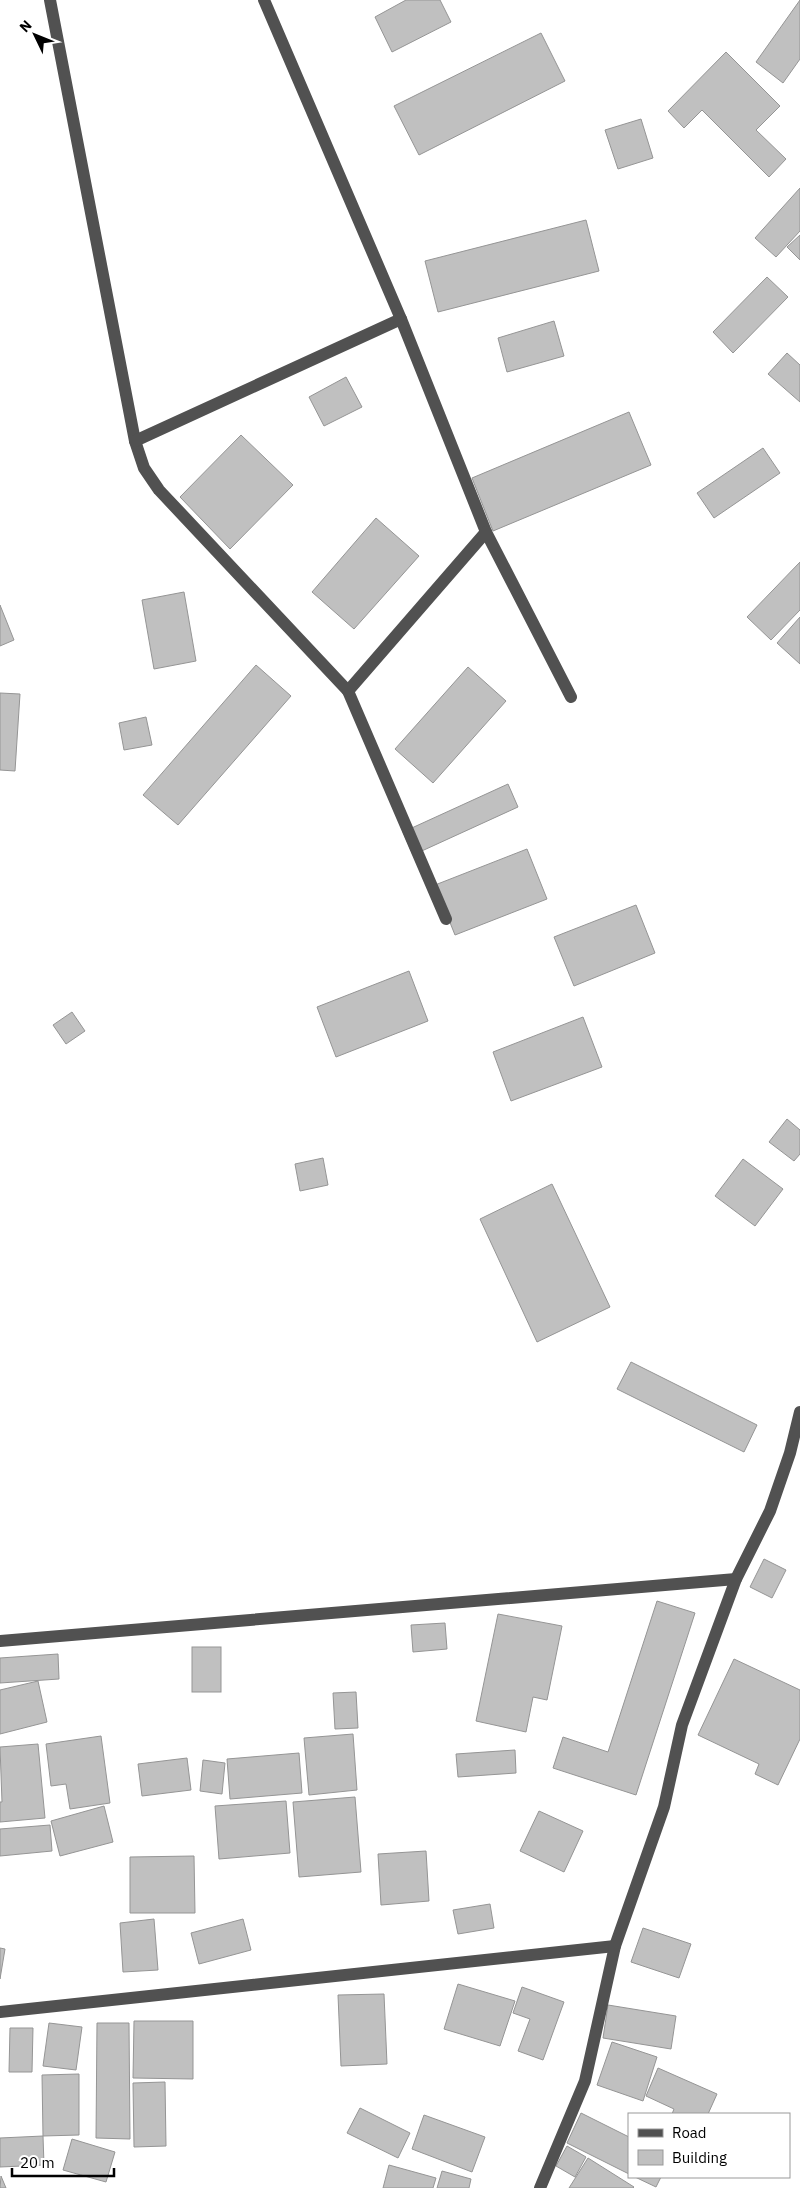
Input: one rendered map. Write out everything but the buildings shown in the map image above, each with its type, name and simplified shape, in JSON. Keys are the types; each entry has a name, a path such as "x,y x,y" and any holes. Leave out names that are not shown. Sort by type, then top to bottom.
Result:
{"street":[{"path":"50,0 136,441 144,468 159,490 348,691 446,919"},
{"path":"264,0 401,320 486,532 571,697"},
{"path":"136,441 401,320"},
{"path":"348,691 486,532"},
{"path":"540,2188 585,2081 615,1946 664,1807 682,1725 736,1579 770,1511 790,1452 800,1412"},
{"path":"0,1640 736,1579"},
{"path":"0,2012 615,1946"}]}
